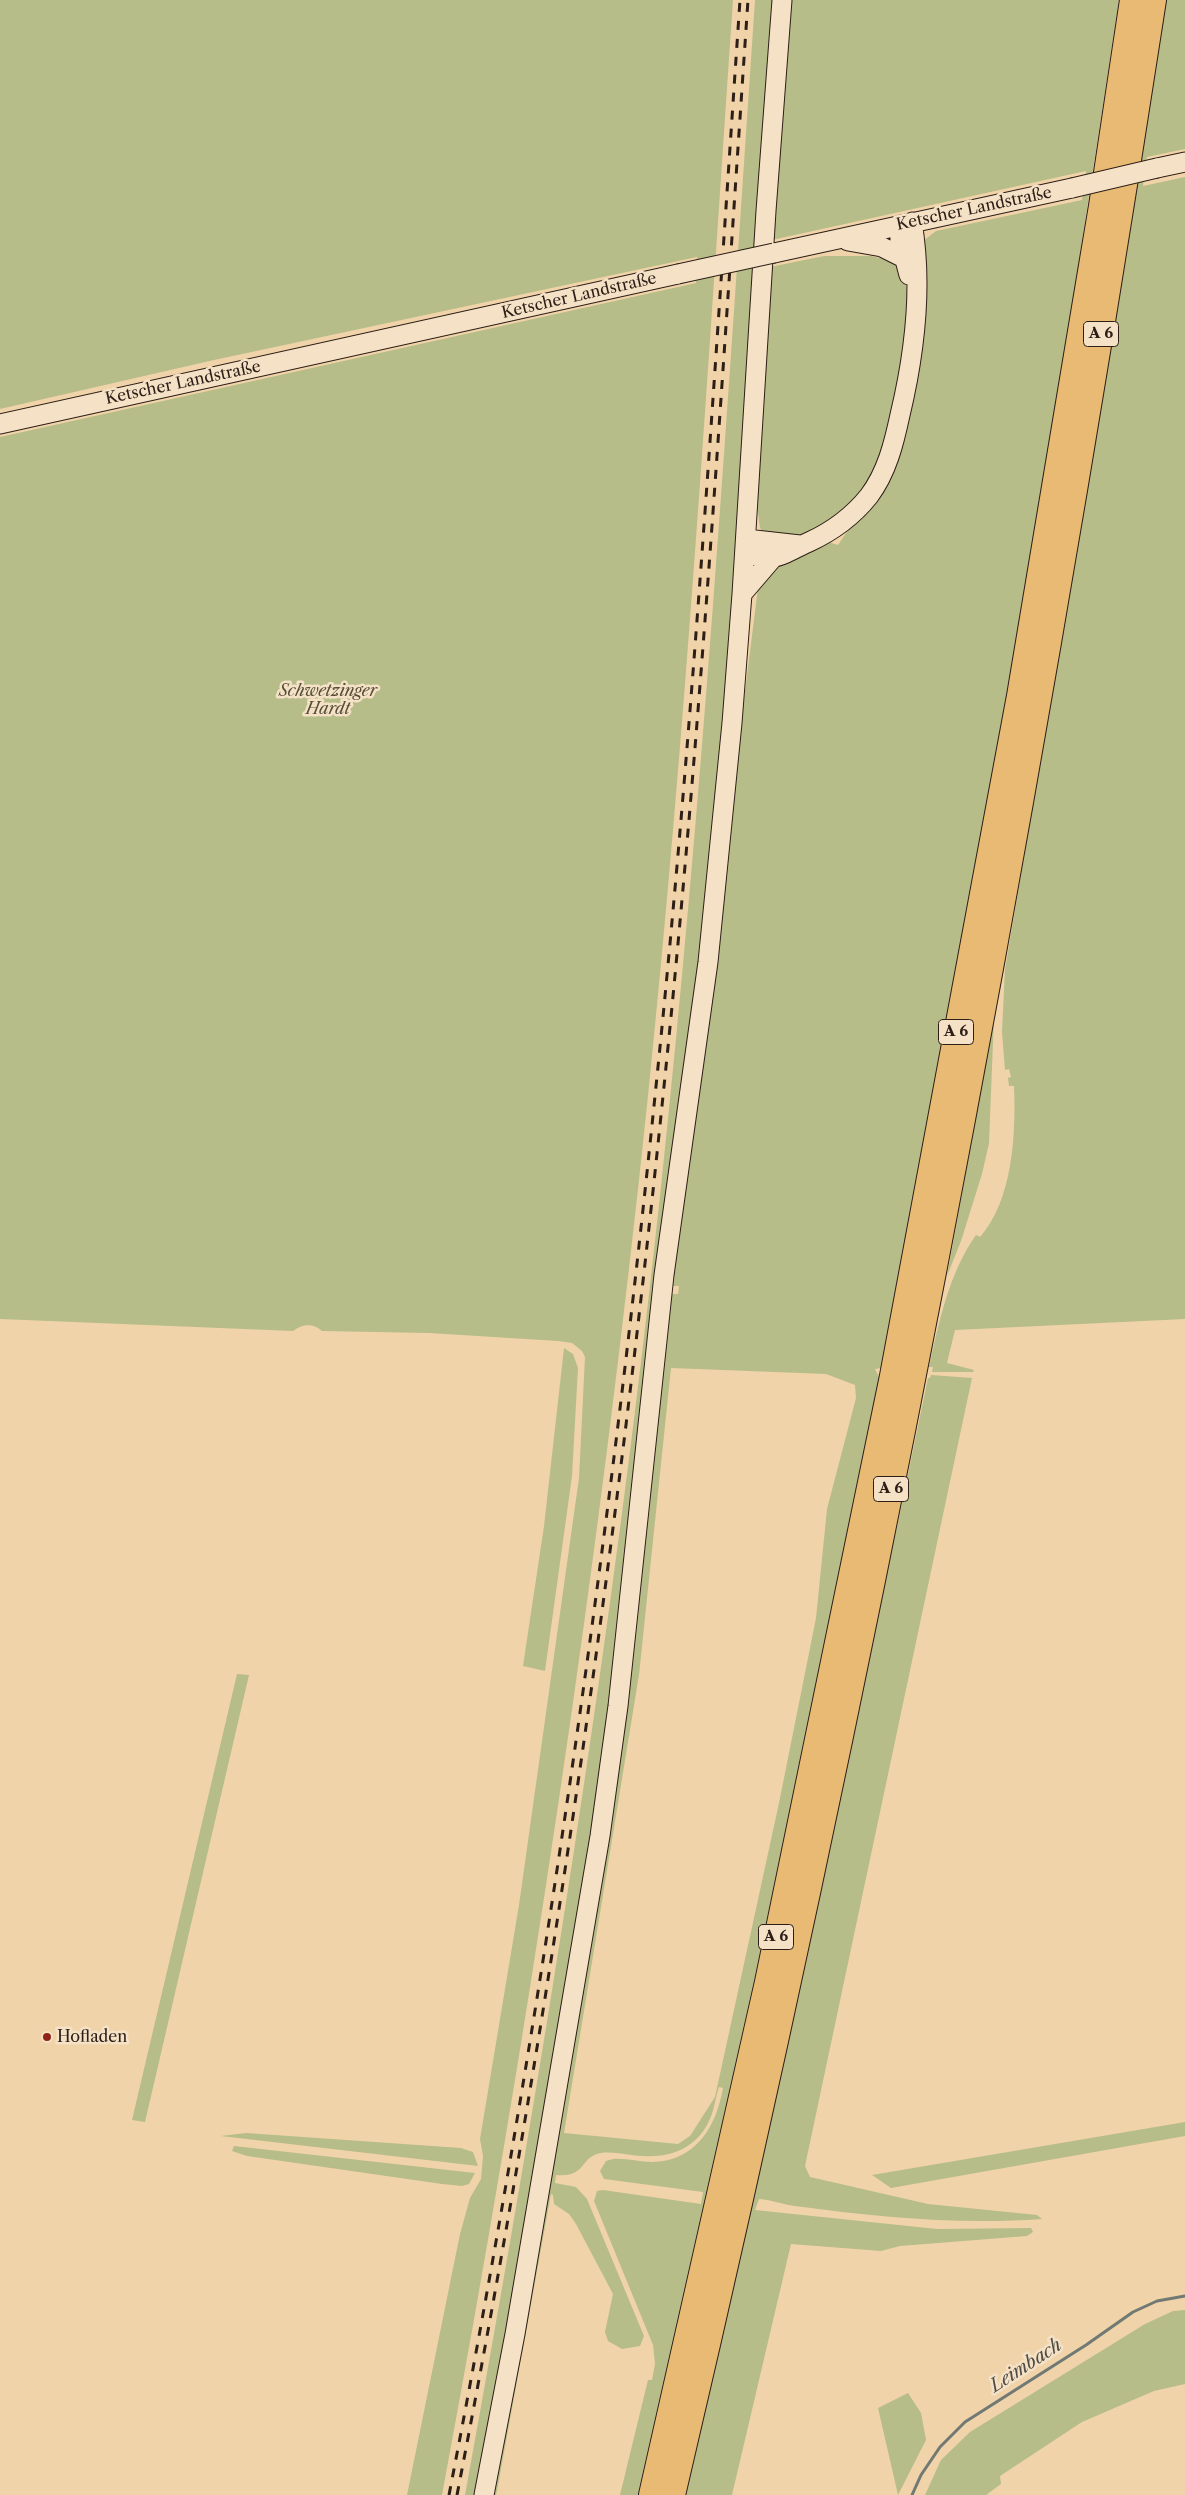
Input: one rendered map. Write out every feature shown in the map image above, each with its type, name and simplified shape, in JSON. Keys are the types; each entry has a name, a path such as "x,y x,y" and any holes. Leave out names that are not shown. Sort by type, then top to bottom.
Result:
{"highway":[{"name":"A 6","path":"673,2495 787,1989 904,1372 1101,206 1132,0"},
{"name":"A 6","path":"651,2495 904,1372 996,945 1116,246 1154,0"}],"main road":[{"path":"484,2495 517,2324 610,1764 664,1276 717,879 746,546 766,211 782,0"},
{"name":"Ketscher Landstraße","path":"0,424 1185,162"},
{"path":"742,594 772,559 827,532 856,511 870,494 885,467 896,430 912,360 917,281 906,224"},
{"path":"906,224 900,241 915,300"},
{"path":"837,239 876,245 904,258"},
{"path":"746,546 801,545"},
{"path":"746,546 772,559"}],"green space":[{"name":"Schwetzinger Hardt","path":"0,0 733,0 674,822 662,959 629,1272 584,1622 559,1797 504,2147 442,2495 407,2495 460,2234 470,2198 481,2179 483,2156 480,2139 519,1905 579,1478 585,1357 582,1351 572,1343 558,1341 429,1333 322,1331 308,1325 293,1331 0,1319 0,437 696,283 697,257 214,360 0,409"},
{"path":"755,0 775,0 724,746 604,1770 479,2495 465,2495 522,2172 574,1847 621,1522 660,1196 689,897 714,598"},
{"path":"787,0 1119,0 1067,339 993,773 882,1368 875,1369 879,1377 794,1798 703,2217 639,2495 620,2495 648,2380 652,2380 655,2364 653,2345 594,2201 597,2191 603,2190 701,2204 703,2192 604,2179 600,2171 606,2161 613,2159 652,2162 667,2160 681,2155 692,2148 709,2128 715,2116 723,2088 719,2087 712,2114 703,2132 697,2139 681,2150 653,2156 601,2153 594,2155 573,2173 556,2175 555,2183 576,2187 587,2199 644,2336 640,2346 622,2349 608,2341 605,2332 613,2294 576,2224 569,2214 554,2204 553,2195 551,2194 497,2491 496,2495 490,2495 515,2366 670,1294 678,1294 679,1286 670,1286 758,588 774,567 828,542 838,545 850,527 876,500 923,241 936,231 1082,200 1086,171 772,240","holes":["671,1368 826,1374 855,1385 856,1398 827,1509 816,1618 779,1803 715,2097 690,2136 678,2144 564,2133 639,1675"]},
{"path":"1165,0 1185,0 1185,149 1147,157 1143,186 1185,177 1185,1319 955,1330 947,1363 974,1370 973,1372 932,1372 933,1367 929,1367 941,1315 952,1282 976,1235 980,1237 991,1222 1000,1204 1010,1165 1013,1145 1014,1086 1009,1086 1008,1078 1011,1077 1009,1069 1005,1070 1002,1032 1005,969 1075,556"},
{"path":"824,256 871,256 896,262 905,277 908,293 908,328 885,447 870,482 837,519 806,535 791,539 764,534 760,528 757,505 770,267"},
{"path":"335,340 331,343 0,418 0,414"},
{"path":"994,1017 989,1143 982,1174 961,1241 947,1276"},
{"path":"564,1348 573,1354 578,1368 572,1476 545,1671 523,1666 544,1526"},
{"path":"931,1375 972,1378 805,2166 810,2177 928,2204 1037,2215 1042,2219 980,2221 888,2217 795,2206 759,2199 755,2210 937,2229 1031,2228 1033,2232 1027,2236 900,2246 881,2251 791,2244 732,2495 685,2495 928,1378"},
{"path":"237,1674 249,1675 145,2122 132,2120"},
{"path":"1185,2122 1185,2136 891,2188 872,2175"},
{"path":"246,2133 461,2148 473,2152 478,2166 221,2136"},
{"path":"234,2146 475,2173 469,2184 462,2186 442,2184 247,2156 232,2151"},
{"path":"1185,2310 1185,2384 1154,2391 1082,2422 1000,2476 1001,2484 986,2495 925,2495 941,2460 970,2432 1145,2324 1173,2311"},
{"path":"908,2393 921,2413 926,2440 898,2495 878,2408"}],"waterway":[{"name":"Leimbach","path":"912,2495 921,2475 940,2447 965,2422 1086,2345 1133,2312 1157,2301 1185,2296"}],"railway":[{"path":"449,2495 512,2147 568,1798 615,1447 636,1272 669,959 681,822 740,0"},
{"path":"457,2495 520,2147 576,1798 623,1447 644,1272 677,959 689,822 748,0"}],"place":[{"name":"Hofladen","path":"47,2037"}]}
